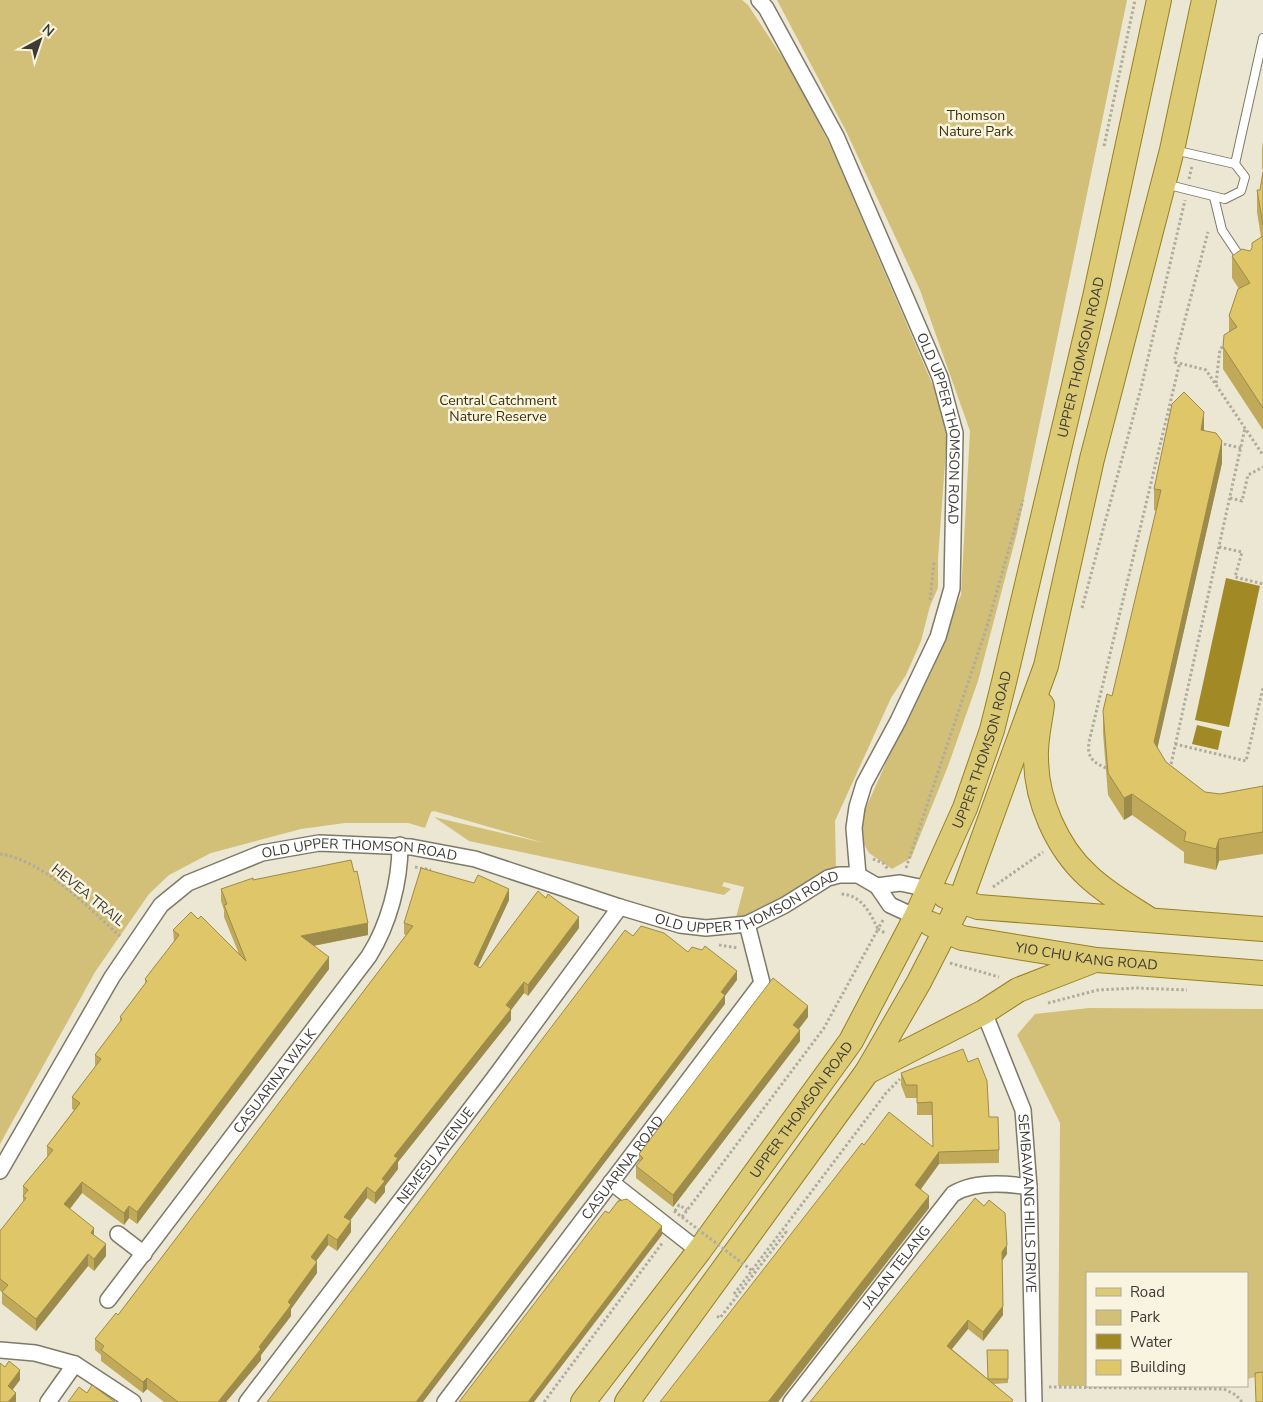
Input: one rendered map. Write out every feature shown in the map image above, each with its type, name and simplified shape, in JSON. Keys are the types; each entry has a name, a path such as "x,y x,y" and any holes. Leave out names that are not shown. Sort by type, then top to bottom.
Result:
{"main road":[{"name":"UPPER THOMSON ROAD","path":"585,1401 699,1250 851,1042 916,917 965,808 992,730 1095,297 1159,0"},
{"path":"1151,921 1116,898 1087,875 1060,840 1048,817 1039,792 1036,757 1046,666 1092,458 1164,184 1204,0"},
{"path":"627,1402 867,1072 960,902 1046,666"},
{"path":"929,889 960,902 978,907 1263,929"},
{"name":"YIO CHU KANG ROAD","path":"916,917 945,932 962,938 1096,960 1263,973"},
{"path":"867,1072 984,1012 1018,990 1096,960"}],"street":[{"name":"OLD UPPER THOMSON ROAD","path":"759,0 766,8 836,136 940,377 955,433 952,588 935,644 898,721 864,784 857,807 854,828 858,875"},
{"name":"OLD UPPER THOMSON ROAD","path":"0,1171 112,976 161,904 188,883 262,852 318,843 400,845 476,859 620,907 680,924 706,928 747,924 785,905 828,878 839,875 858,875 877,886 890,905 916,917"},
{"name":"CASUARINA WALK","path":"108,1300 370,956 381,936 392,899 400,862 400,845"},
{"path":"877,886 900,883 929,889"},
{"name":"NEMESU AVENUE","path":"247,1402 494,1078 620,907"},
{"name":"CASUARINA ROAD","path":"445,1402 762,983 747,924"},
{"name":"SEMBAWANG HILLS DRIVE","path":"984,1012 1023,1110 1029,1187 1034,1395"},
{"path":"611,1182 699,1250"},
{"name":"JALAN TELANG","path":"791,1402 954,1194 966,1186 1015,1184 1029,1187"},
{"path":"118,1234 144,1254"},
{"path":"0,1350 35,1353 75,1364 133,1402"},
{"path":"48,1402 75,1364"}],"lane":[{"path":"1235,164 1263,38"},
{"path":"1164,184 1225,199 1242,191 1245,177 1235,164 1172,150"},
{"path":"1214,197 1222,230 1247,268"}],"path":[{"path":"1104,148 1135,0"},
{"path":"1080,618 1141,388 1187,191"},
{"path":"1174,361 1209,232 1219,218"},
{"path":"1216,384 1220,349 1232,341"},
{"path":"1174,361 1206,370 1263,455"},
{"path":"1106,768 1094,763 1088,753 1089,742 1179,366 1174,361"},
{"path":"1175,776 1169,768 1245,428"},
{"path":"1212,442 1241,448"},
{"path":"1230,498 1242,501 1248,475 1263,467"},
{"path":"900,883 913,852 987,626 1025,493"},
{"path":"1218,547 1242,552 1235,577 1263,584"},
{"path":"929,604 935,556"},
{"path":"1175,744 1246,761 1263,688"},
{"path":"991,888 1046,850"},
{"name":"HEVEA TRAIL","path":"0,854 36,867 64,887 132,946"},
{"path":"544,1402 824,1028 878,929"},
{"path":"952,964 1004,978"},
{"path":"1047,1003 1098,990 1136,988 1190,990"},
{"path":"783,1231 786,1232 720,1318 717,1316 886,1093 904,1075"},
{"path":"687,1210 679,1205 674,1211 754,1272"},
{"path":"1034,1395 1224,1389 1236,1395 1242,1402"}],"green space":[{"name":"Central Catchment Nature Reserve","path":"0,0 742,0 748,5 794,75 832,149 948,421 938,559 938,588 930,606 921,641 906,675 891,698 835,821 836,870 735,921 744,887 724,882 722,886 731,889 724,895 469,841 434,817 544,843 434,811 431,812 425,828 408,823 345,823 301,829 211,853 169,875 149,894 95,972 0,1144"},
{"name":"Thomson Nature Park","path":"777,0 1127,0 1017,533 978,681 948,766 911,858 892,869 869,853 856,830 961,595 970,431 920,290 846,131"},
{"path":"1089,1008 1263,1009 1263,1375 1248,1379 1248,1272 1086,1272 1086,1386 1058,1386 1060,1123 1017,1035 1035,1014"}],"water":[{"path":"1226,578 1260,586 1229,727 1195,720"},
{"path":"1197,725 1222,731 1218,750 1192,744"}],"building":[{"path":"1263,172 1263,225 1257,190 1260,190"},
{"path":"1263,236 1263,408 1223,347 1224,335 1237,327 1229,316 1238,289 1250,283 1232,256 1242,249 1250,251 1252,243"},
{"path":"1184,392 1204,412 1201,430 1216,433 1222,441 1154,742 1166,762 1205,792 1220,794 1263,786 1263,832 1219,839 1216,849 1184,841 1186,832 1132,794 1124,798 1108,773 1103,711 1107,694 1112,696 1161,490 1154,489 1172,404"},
{"path":"351,860 354,872 357,871 368,923 301,936 329,957 137,1212 129,1206 124,1213 82,1182 64,1204 94,1228 91,1233 106,1244 94,1259 88,1254 36,1319 2,1292 8,1285 0,1279 0,1231 26,1198 23,1196 28,1190 23,1186 53,1150 47,1146 80,1103 72,1097 101,1059 95,1055 147,981 145,979 179,935 173,930 191,912 198,919 201,916 246,961 224,905 227,904 221,889 253,878 253,880"},
{"path":"421,868 474,883 478,875 509,889 474,964 480,968 538,891 546,898 548,894 579,917 528,985 524,982 506,1005 511,1009 394,1156 398,1158 382,1179 385,1181 375,1193 367,1187 344,1217 351,1221 337,1240 328,1234 311,1257 317,1262 288,1302 291,1305 259,1347 261,1349 218,1402 178,1402 147,1378 143,1382 101,1350 104,1346 95,1339 116,1313 118,1315 413,926 404,923"},
{"path":"641,926 664,933 688,952 692,947 702,950 705,946 737,971 721,992 725,995 416,1402 267,1402 625,930 633,936"},
{"path":"773,978 808,1006 793,1025 800,1030 673,1195 636,1166 643,1158 639,1154"},
{"path":"963,1049 968,1062 978,1058 987,1081 989,1117 998,1117 999,1150 939,1152 915,1185 929,1196 768,1402 660,1402 862,1143 864,1145 889,1112 933,1147 932,1102 917,1103 917,1085 906,1085 901,1073"},
{"path":"975,1198 984,1206 989,1200 1005,1213 1007,1245 1002,1252 1003,1306 983,1332 968,1320 947,1346 1013,1400 1011,1402 810,1402"},
{"path":"627,1199 662,1226 528,1402 459,1402 605,1211 609,1213 618,1201"},
{"path":"987,1350 1008,1350 1008,1379 988,1379"},
{"path":"9,1361 20,1370 8,1386 16,1393 8,1402 0,1402 0,1363 5,1367"},
{"path":"1263,1372 1263,1402 1256,1402 1255,1373"},
{"path":"92,1385 115,1402 68,1402 79,1387 87,1393"}]}
